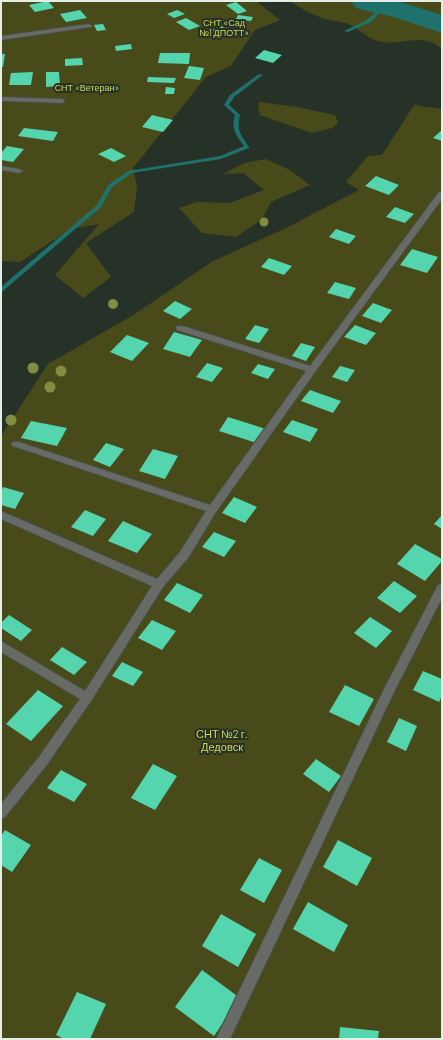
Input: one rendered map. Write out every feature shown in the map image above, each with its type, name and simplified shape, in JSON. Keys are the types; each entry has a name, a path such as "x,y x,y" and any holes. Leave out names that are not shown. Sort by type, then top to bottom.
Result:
{"street":[{"path":"1,38 89,26"},
{"path":"1,99 62,101"},
{"path":"1,168 19,171"},
{"path":"1,813 42,762 87,698 159,584 184,555 212,509 312,370 442,194"},
{"path":"180,328 312,370"},
{"path":"16,444 212,509"},
{"path":"1,515 159,584"},
{"path":"223,1039 389,690 442,588"},
{"path":"1,646 87,698"}],"green space":[{"name":"СНТ «Ветеран»","path":"1,1 256,1 280,20 255,30 231,66 206,77 133,168 137,187 134,212 86,243 111,277 83,298 55,275 99,224 71,229 20,262 1,261"},
{"path":"289,1 442,1 442,49 434,43 418,40 394,43 378,41 370,38 349,24 325,19"},
{"path":"259,102 297,107 335,115 338,123 332,128 312,133 260,115 258,108"},
{"name":"СНТ №2 г. Дедовск","path":"414,105 442,109 442,1039 1,1039 1,439 3,433 48,364 135,314 213,261 286,228 359,190 346,182 368,156 382,155"},
{"path":"266,159 290,170 310,185 271,202 262,219 236,237 202,233 179,208 196,202 229,203 264,190 243,173 223,174 244,163"}],"building":[{"path":"48,1 54,8 35,12 29,5"},
{"path":"236,2 247,11 238,14 226,5"},
{"path":"80,10 87,18 66,22 60,14"},
{"path":"177,10 185,14 174,18 167,14"},
{"path":"238,15 253,17 251,21 236,19"},
{"path":"186,18 200,26 189,30 176,22"},
{"path":"103,24 106,30 97,31 94,25"},
{"path":"221,26 230,31 216,36 208,31"},
{"path":"131,44 132,49 116,51 115,46"},
{"path":"264,50 282,55 273,63 255,58"},
{"path":"160,53 190,53 189,64 158,63"},
{"path":"1,54 5,54 3,67 1,67"},
{"path":"82,58 83,65 65,66 65,59"},
{"path":"189,66 204,68 200,80 184,78"},
{"path":"33,72 31,85 9,85 11,73"},
{"path":"46,72 59,72 60,86 46,87"},
{"path":"148,77 176,78 174,83 147,82"},
{"path":"166,87 175,88 174,94 165,94"},
{"path":"152,115 173,120 163,132 142,127"},
{"path":"24,128 58,132 53,141 18,136"},
{"path":"442,130 442,141 433,138"},
{"path":"7,146 24,149 13,162 1,160 1,153"},
{"path":"111,148 126,156 114,162 98,154"},
{"path":"376,176 399,185 389,195 365,186"},
{"path":"395,207 414,214 405,223 386,217"},
{"path":"336,229 356,236 349,244 329,237"},
{"path":"412,249 438,257 427,273 400,265"},
{"path":"269,258 292,266 284,275 261,267"},
{"path":"335,282 356,288 349,299 327,293"},
{"path":"175,301 192,309 180,319 163,311"},
{"path":"373,303 392,310 381,323 362,316"},
{"path":"255,325 269,329 259,343 245,339"},
{"path":"355,325 376,333 366,345 344,337"},
{"path":"174,332 202,340 190,357 163,349"},
{"path":"127,335 149,343 132,361 110,352"},
{"path":"301,343 315,347 306,361 292,356"},
{"path":"207,363 223,368 212,382 196,377"},
{"path":"258,364 275,369 268,379 251,373"},
{"path":"340,366 355,370 347,382 332,377"},
{"path":"310,390 341,401 333,413 301,401"},
{"path":"228,417 266,429 257,443 219,431"},
{"path":"292,420 318,429 310,442 283,432"},
{"path":"31,421 67,428 57,446 21,438"},
{"path":"106,443 124,449 110,467 93,460"},
{"path":"153,449 178,456 165,479 139,471"},
{"path":"3,487 24,493 15,509 1,505 1,491"},
{"path":"234,497 257,507 245,523 222,513"},
{"path":"85,510 106,519 93,536 71,527"},
{"path":"442,515 442,529 434,524"},
{"path":"123,521 152,534 137,553 108,541"},
{"path":"214,532 236,541 224,557 202,547"},
{"path":"415,544 442,559 442,561 425,581 397,564"},
{"path":"394,581 417,596 400,613 377,598"},
{"path":"177,583 203,595 190,613 164,600"},
{"path":"9,615 32,630 21,641 1,628 1,623"},
{"path":"370,617 392,631 376,648 354,633"},
{"path":"152,620 176,631 162,650 138,638"},
{"path":"62,647 87,662 74,675 50,660"},
{"path":"122,662 143,672 133,686 112,676"},
{"path":"423,671 442,679 442,696 439,702 413,690"},
{"path":"345,685 374,699 359,726 329,712"},
{"path":"38,690 63,706 31,741 6,724"},
{"path":"399,718 417,726 406,751 387,742"},
{"path":"316,759 341,776 329,792 303,774"},
{"path":"153,764 177,776 155,810 131,798"},
{"path":"61,770 87,784 74,802 47,788"},
{"path":"5,830 31,845 12,872 1,865 1,836"},
{"path":"338,840 372,858 357,886 323,867"},
{"path":"259,858 282,870 264,903 240,890"},
{"path":"308,902 348,925 334,952 293,929"},
{"path":"221,914 256,934 238,967 202,946"},
{"path":"202,970 240,998 214,1036 175,1007"},
{"path":"77,992 106,1004 90,1039 64,1039 56,1035"},
{"path":"340,1027 379,1031 378,1039 339,1039"}],"waterway":[{"path":"364,1 407,12 442,25"},
{"path":"346,31 369,21 384,6"},
{"path":"1,290 99,206 110,186 130,172 221,157 247,147 236,129 238,115 226,105 232,96 261,75"}],"park label":[{"name":"СНТ «Сад №1 ДПОТТ»","path":"224,28"}]}
